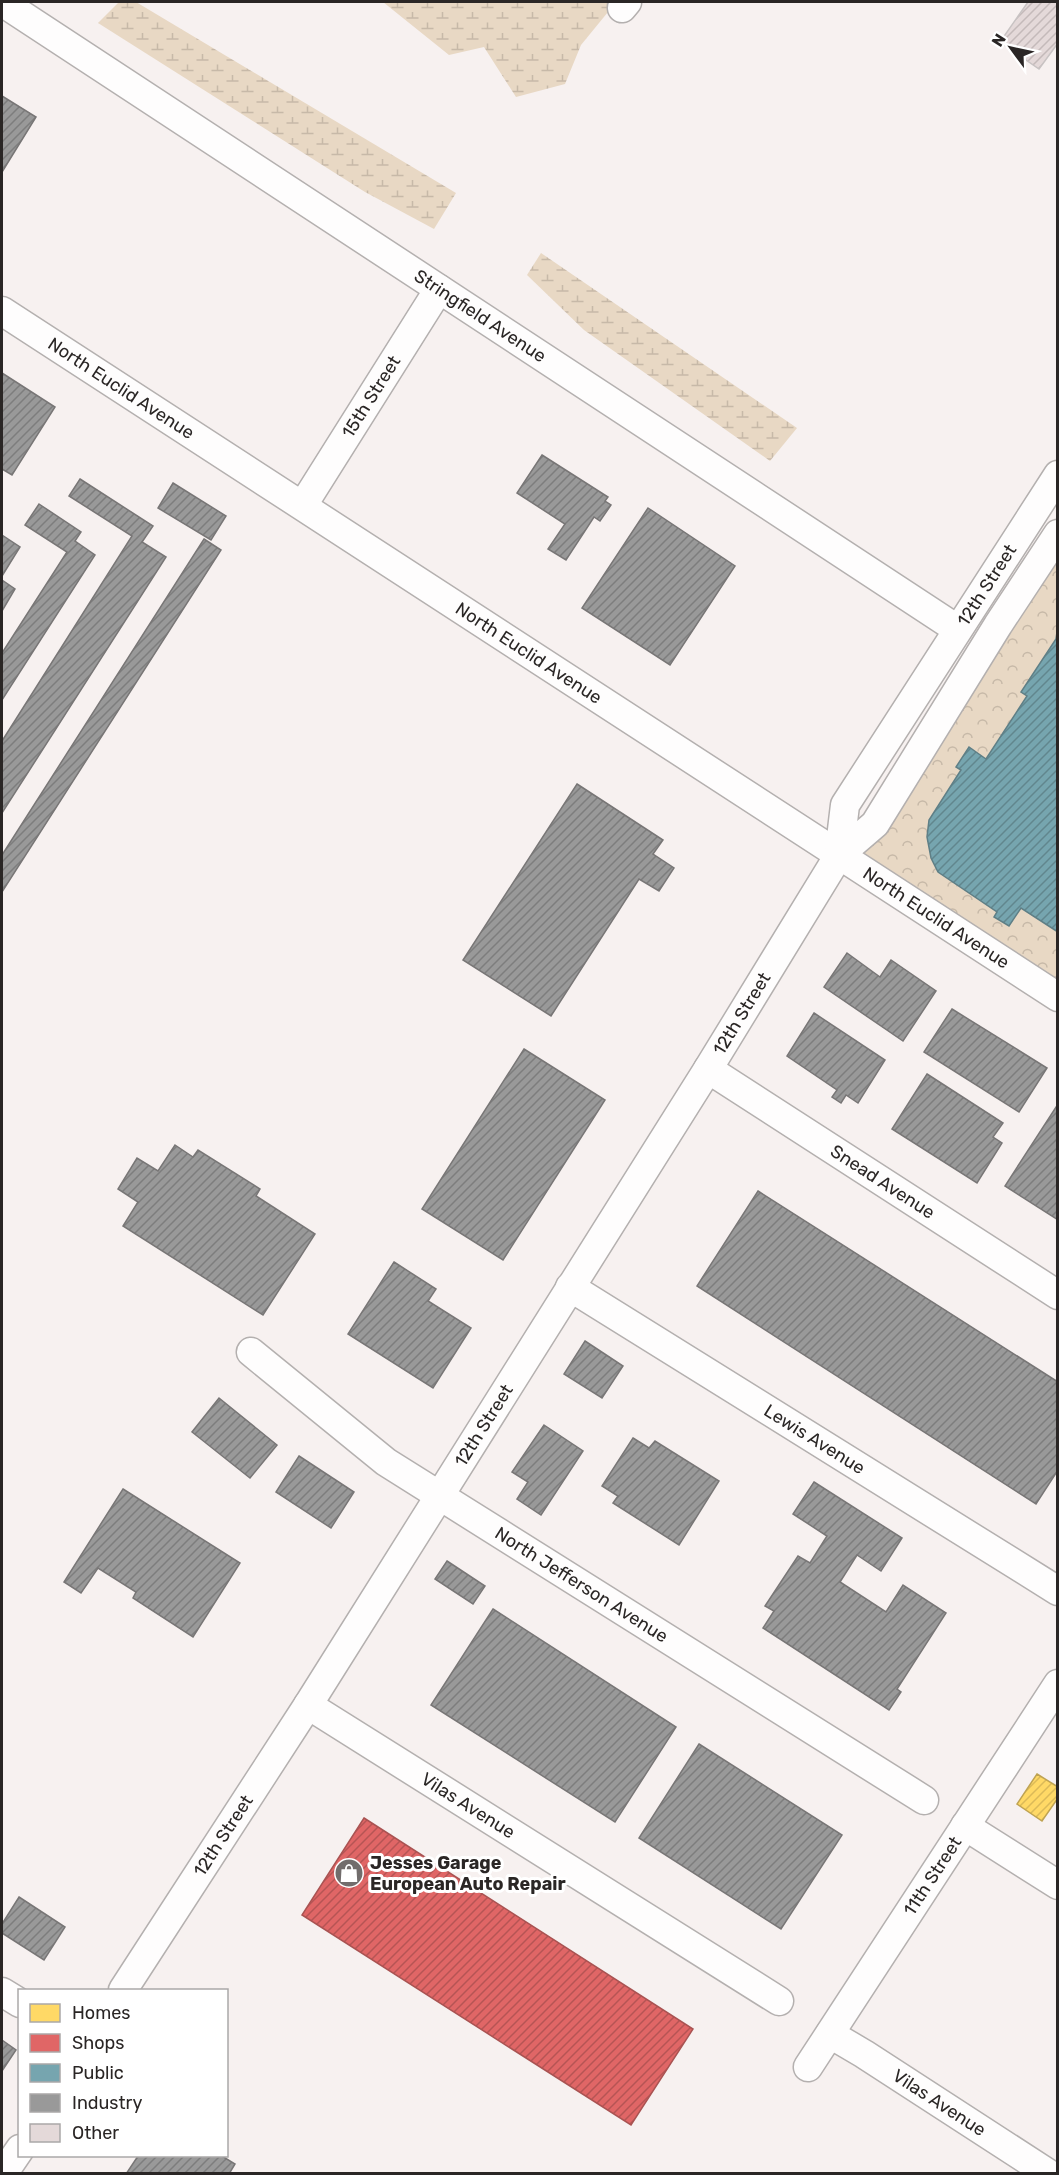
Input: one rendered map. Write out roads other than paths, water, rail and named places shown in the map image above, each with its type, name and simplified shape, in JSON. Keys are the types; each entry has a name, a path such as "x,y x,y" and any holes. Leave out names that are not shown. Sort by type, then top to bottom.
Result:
{"street":[{"name":"Stringfield Avenue","path":"2,2 957,629"},
{"name":"15th Street","path":"303,506 439,289"},
{"name":"North Euclid Avenue","path":"2,311 1058,997"},
{"name":"12th Street","path":"839,855 844,805 1058,474"},
{"name":"12th Street","path":"124,1989 308,1705 708,1069 839,855 875,824 998,625 1058,534"},
{"name":"Snead Avenue","path":"708,1069 1058,1295"},
{"name":"Lewis Avenue","path":"570,1287 1058,1591"},
{"name":"North Jefferson Avenue","path":"251,1352 386,1462 924,1800"},
{"name":"11th Street","path":"808,2067 1058,1684"},
{"name":"Vilas Avenue","path":"308,1705 779,2001"},
{"path":"965,1826 1058,1885"},
{"path":"2,1992 18,2002"},
{"name":"Vilas Avenue","path":"830,2034 1049,2174"},
{"path":"3,2173 18,2152"}],"place":[{"name":"Jesses Garage European Auto Repair","path":"349,1873"}]}
